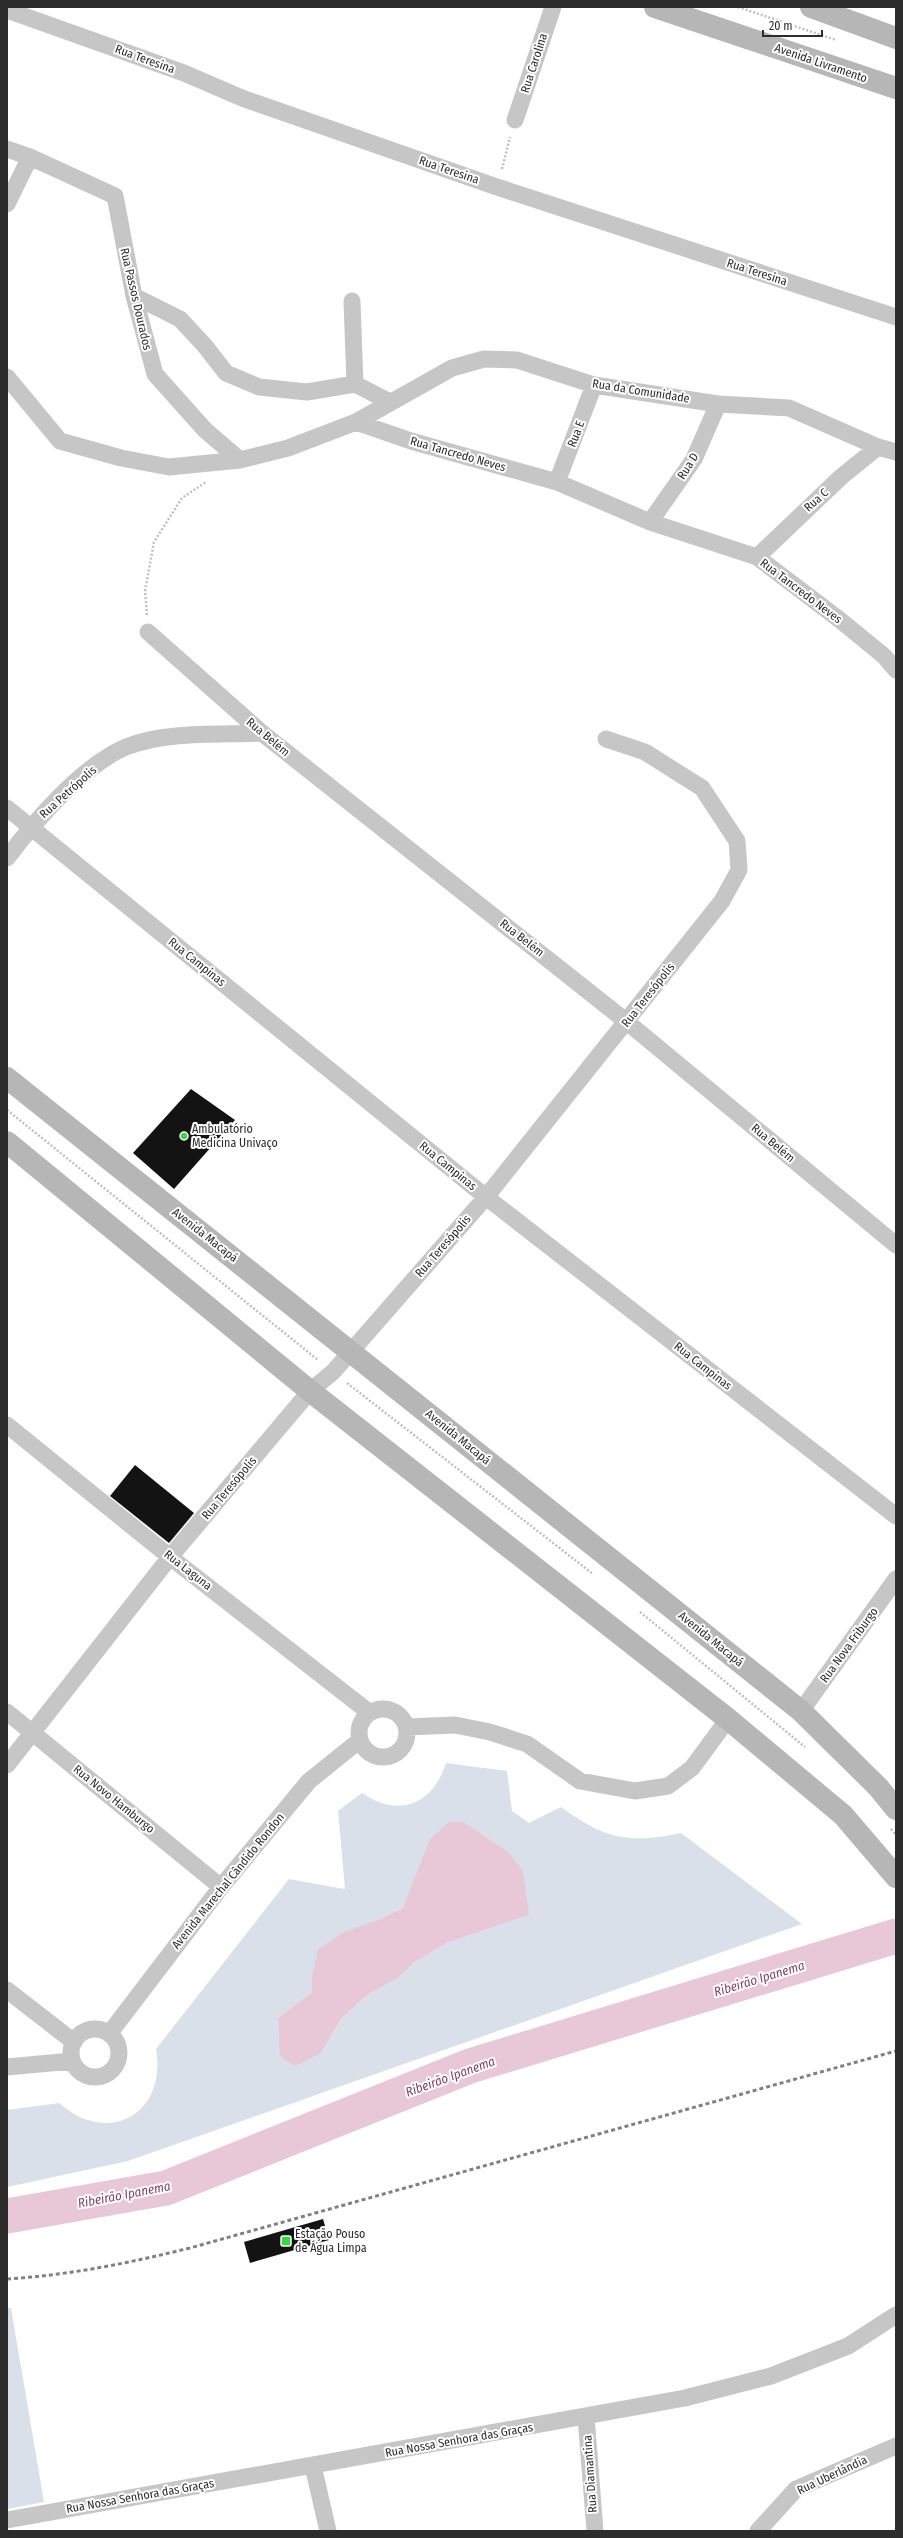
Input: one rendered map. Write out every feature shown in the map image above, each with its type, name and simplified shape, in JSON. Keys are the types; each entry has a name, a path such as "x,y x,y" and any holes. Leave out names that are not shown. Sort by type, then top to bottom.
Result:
{"main road":[{"name":"Avenida Livramento","path":"655,7 896,88"},
{"path":"811,7 896,38"},
{"name":"Avenida Macapá","path":"7,1078 801,1712 878,1788 892,1817"},
{"path":"7,1142 310,1391 728,1719 843,1815 892,1872"}],"street":[{"name":"Rua Carolina","path":"515,120 553,7"},
{"name":"Rua Teresina","path":"9,12 184,73 242,98 497,187 896,318"},
{"path":"7,149 30,157 7,204"},
{"name":"Rua Passos Dourados","path":"30,157 115,196 134,296 155,374 205,430 240,460"},
{"path":"134,296 180,319 205,346 226,373 259,387 307,392 354,384 390,402"},
{"path":"352,301 354,384"},
{"name":"Rua da Comunidade","path":"356,422 452,368 484,359 517,360 594,385 718,404 789,408 878,447 896,452"},
{"path":"7,377 60,441 121,458 169,467 240,460 288,448 356,422"},
{"name":"Rua E","path":"557,482 594,385"},
{"name":"Rua D","path":"650,522 694,459 718,404"},
{"name":"Rua Tancredo Neves","path":"356,422 411,441 557,482 650,522 757,557 840,620 884,656 896,670"},
{"name":"Rua C","path":"757,557 835,482 878,447"},
{"name":"Rua Belém","path":"148,632 262,733 627,1022 896,1245"},
{"name":"Rua Petrópolis","path":"7,858 31,827 88,771 126,747 168,737 262,733"},
{"name":"Rua Teresópolis","path":"7,1765 33,1734 170,1557 310,1391 333,1372 352,1352 486,1197 722,901 739,870 737,841 702,788 645,752 606,739"},
{"name":"Rua Campinas","path":"7,808 486,1197 896,1516"},
{"name":"Rua Laguna","path":"7,1425 170,1557 370,1713"},
{"name":"Rua Nova Friburgo","path":"801,1712 896,1579"},
{"path":"377,1710 392,1711 398,1714 406,1727 407,1735 402,1746 394,1754 386,1757 370,1753 360,1740 360,1725 370,1713 377,1710"},
{"name":"Rua Novo Hamburgo","path":"7,1712 221,1887"},
{"path":"406,1727 455,1725 490,1732 527,1744 580,1781 635,1791 668,1786 692,1768 728,1719"},
{"name":"Avenida Marechal Cândido Rondon","path":"109,2034 221,1887 309,1781 360,1740"},
{"path":"7,1990 74,2042"},
{"path":"102,2030 109,2034 119,2047 117,2063 112,2070 102,2076 90,2076 76,2068 72,2061 72,2048 74,2042 86,2031 102,2030"},
{"path":"7,2067 72,2061"},
{"name":"Rua Nossa Senhora das Graças","path":"7,2520 685,2398 771,2376 848,2346 896,2315"},
{"name":"Rua Diamantina","path":"586,2417 595,2531"},
{"name":"Rua Uberlândia","path":"758,2531 796,2488 896,2446"},
{"path":"313,2466 328,2531"}],"path":[{"path":"738,7 843,43"},
{"path":"497,187 515,120"},
{"path":"148,632 145,591 154,542 182,498 207,481"},
{"path":"7,1110 470,1481 600,1579"},
{"path":"636,1608 812,1752"},
{"path":"892,1817 896,1835"}],"shaded area":[{"path":"446,1763 507,1771 512,1811 529,1823 561,1807 591,1826 618,1836 646,1838 681,1833 802,1924 128,2161 7,2187 7,2110 59,2103 78,2116 97,2122 115,2122 130,2117 143,2106 153,2091 157,2072 156,2049 289,1879 345,1889 338,1811 362,1793 375,1801 388,1805 401,1806 413,1803 423,1798 432,1789 440,1777","holes":["449,1822 464,1822 485,1838 529,1915 447,1943 415,1962 399,1977 366,1996 341,2019 321,2053 278,2018 312,1992 378,1920 403,1908 417,1877"]},
{"path":"449,1822 464,1822 508,1852 523,1871 529,1915 447,1943 415,1962 399,1977 366,1996 341,2019 321,2053 295,2066 280,2056 278,2018 312,1992 312,1976 318,1950 342,1933 378,1920 403,1908 430,1839"},
{"path":"7,2308 11,2308 44,2502 7,2509"}],"building":[{"name":"Ambulatório Medicina Univaço","path":"191,1089 235,1120 174,1189 133,1153"},
{"path":"135,1465 194,1513 169,1543 110,1496"},
{"name":"Estação Pouso de Água Limpa","path":"323,2219 329,2240 250,2263 244,2242"}],"waterway":[{"name":"Ribeirão Ipanema","path":"7,2216 166,2188 470,2066 896,1936"}],"railway":[{"path":"7,2279 54,2275 99,2268 190,2248 896,2051"}],"place":[{"name":"Ambulatório Medicina Univaço","path":"184,1136"},
{"name":"Estação Pouso de Água Limpa","path":"286,2241"}]}
